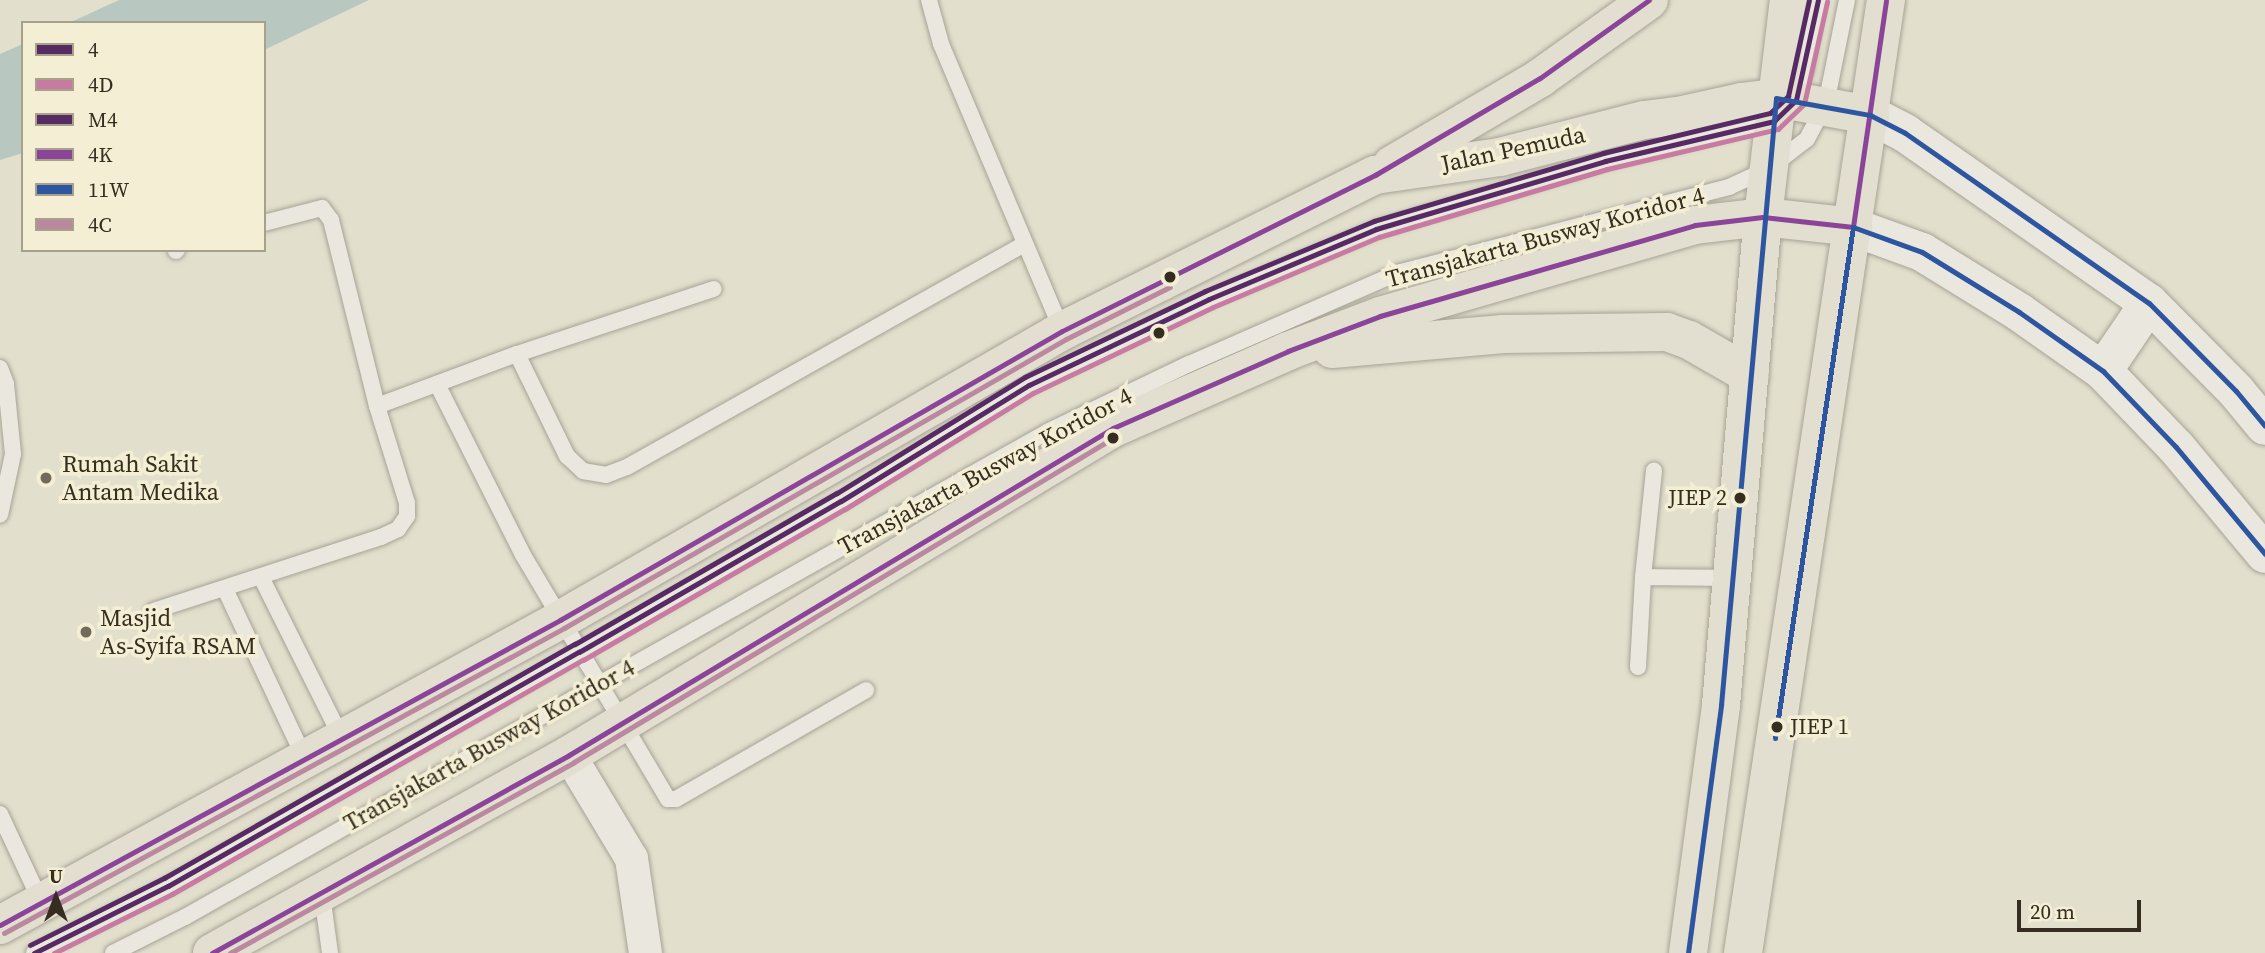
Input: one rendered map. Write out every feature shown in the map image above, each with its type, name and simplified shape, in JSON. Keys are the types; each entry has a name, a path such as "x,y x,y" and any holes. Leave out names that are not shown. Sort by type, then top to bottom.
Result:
{"main road":[{"path":"1375,175 1540,78 1649,0"},
{"path":"1688,953 1721,705 1768,169 1793,106 1789,0"},
{"path":"1742,953 1886,0"},
{"name":"Jalan Pemuda","path":"0,925 343,741 569,636 1062,331 1375,175 1500,157 1644,120 1793,106 1870,115"},
{"path":"212,953 322,895 569,755 1112,428 1288,351 1380,316 1472,287 1695,225 1763,217 1853,227"},
{"path":"1288,351 1503,334 1667,331 1689,340 1750,375"},
{"path":"1695,904 1749,911"}],"street":[{"path":"1870,115 1905,133 2149,303 2236,390 2265,426"},
{"path":"1853,227 1922,252 2020,312 2103,371 2176,447 2265,554"},
{"path":"2103,371 2149,303"},
{"path":"569,755 631,858 645,953"}],"lane":[{"path":"929,0 941,44 1062,331"},
{"name":"Transjakarta Busway Koridor 4","path":"113,953 185,917 1049,431 1397,273 1690,198 1729,187 1768,169 1807,139 1793,106 1818,0"},
{"name":"Transjakarta Busway Koridor 4","path":"34,953 168,886 569,636 841,501 1029,385 1209,299 1376,229 1793,106 1847,0"},
{"path":"153,611 381,537 398,529 407,516 407,503 376,406 331,220 322,208 266,222"},
{"path":"517,354 567,456 583,471 606,475 627,467 1025,244"},
{"path":"376,406 517,354 714,289"},
{"path":"0,368 6,384 13,454 0,515"},
{"path":"437,384 523,555 666,796 672,799 866,690"},
{"path":"1638,667 1643,577 1654,471"},
{"path":"261,577 343,741"},
{"path":"1643,577 1733,579"},
{"path":"225,589 306,761"},
{"path":"0,814 42,904"},
{"path":"322,895 330,953"}],"shaded area":[{"path":"119,0 369,0 266,49 266,21 73,21"},
{"path":"21,45 21,154 0,160 0,54"}],"transit line":[{"name":"4K","path":"0,925 560,620 1062,331 1375,175 1540,78 1649,0"},
{"name":"M4","path":"30,945 164,878 575,644 837,493 1025,377 1205,291 1374,221 1603,153 1770,113 1788,96 1809,0"},
{"name":"4","path":"34,953 168,886 579,652 841,501 1029,385 1209,299 1376,229 1605,161 1774,121 1796,100 1818,0"},
{"name":"4K","path":"212,953 569,755 1113,428 1288,351 1380,316 1695,225 1763,217 1853,227 1886,0"},
{"name":"4D","path":"54,953 172,894 583,660 845,509 1033,393 1213,307 1379,237 1607,169 1778,129 1804,104 1827,2"},
{"name":"11W","path":"1688,953 1721,705 1776,98 1870,115 1905,133 2149,303 2236,391 2265,426"},
{"name":"11W","path":"1775,738 1853,227 1922,252 2019,312 2103,371 2176,447 2265,554"},
{"name":"4C","path":"4,933 564,628 1066,339 1170,287"},
{"name":"4C","path":"230,953 574,762 1118,435"}],"place":[{"name":"Rumah Sakit Antam Medika","path":"46,478"},
{"name":"JIEP 2","path":"1740,498"},
{"name":"Masjid As-Syifa RSAM","path":"86,632"},
{"name":"JIEP 1","path":"1777,727"}]}
